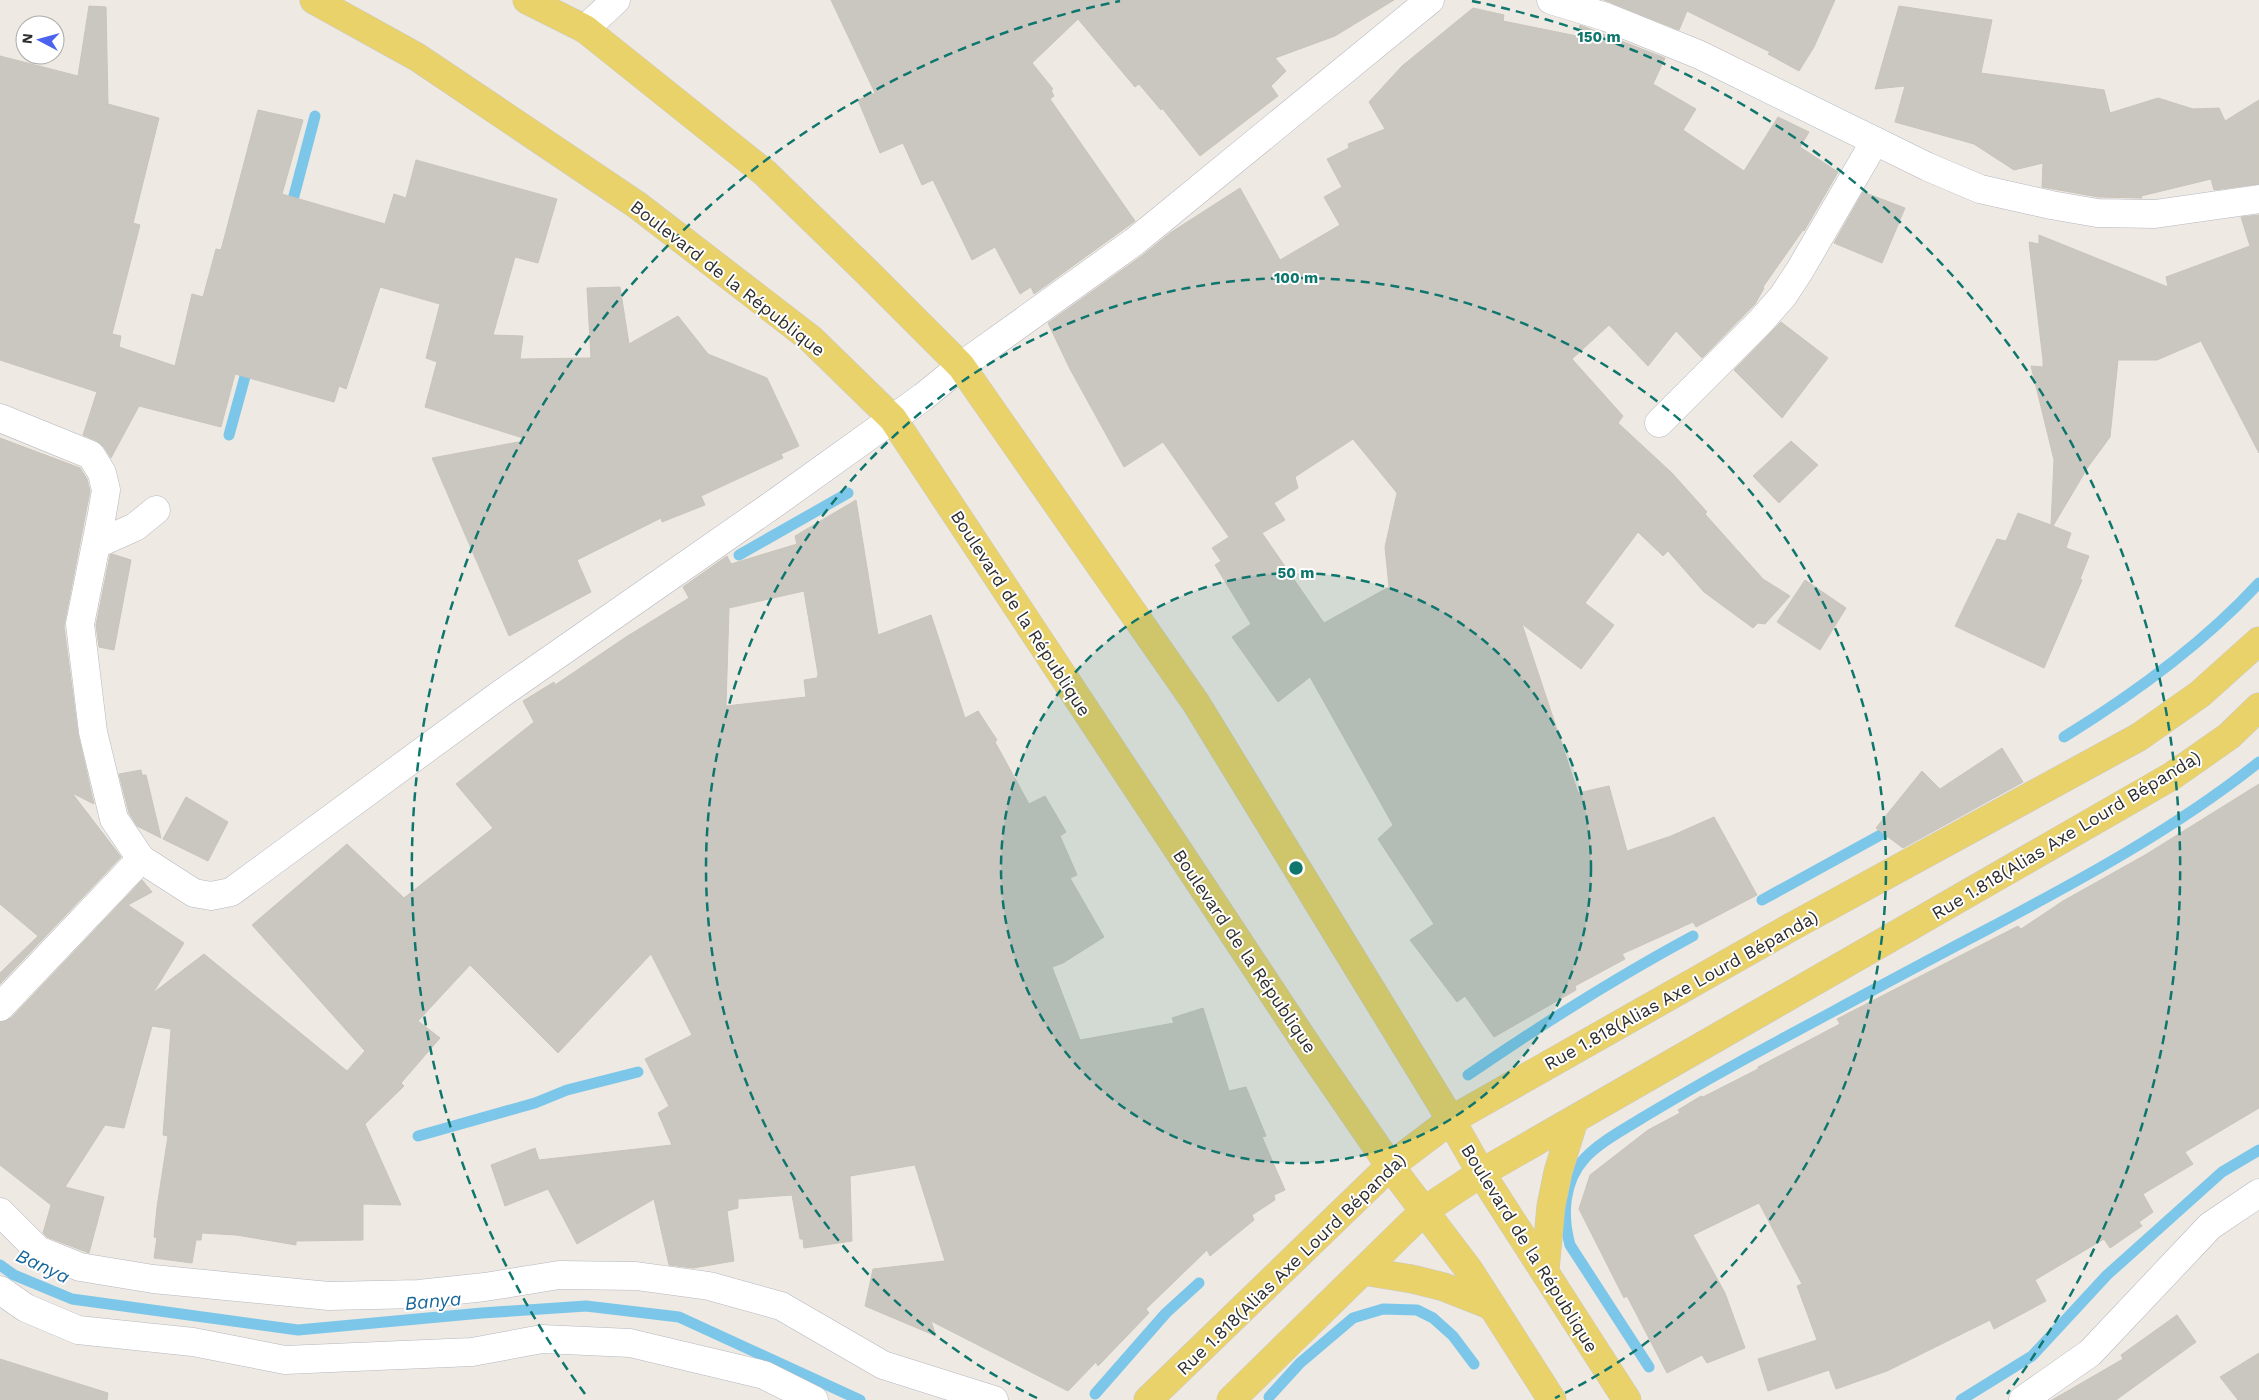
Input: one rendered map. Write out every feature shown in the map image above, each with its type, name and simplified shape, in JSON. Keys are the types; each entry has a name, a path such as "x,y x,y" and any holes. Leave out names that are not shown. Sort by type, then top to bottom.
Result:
{"main road":[{"name":"Boulevard de la République","path":"314,0 418,57 637,205 811,339 893,419 1307,1046 1390,1166 1425,1210 1492,1306 1552,1400"},
{"name":"Boulevard de la République","path":"528,0 585,29 765,173 868,272 961,366 1196,703 1451,1120 1481,1173 1627,1400"},
{"name":"Rue 1.818(Alias Axe Lourd Bépanda)","path":"1148,1400 1390,1166 1451,1120 1793,926 2139,737 2200,694 2259,641"},
{"name":"Rue 1.818(Alias Axe Lourd Bépanda)","path":"1231,1400 1425,1210 1481,1173 2172,776 2229,736 2259,706"},
{"path":"1545,1270 1551,1206 1558,1172 1574,1120"},
{"path":"1363,1271 1428,1283 1492,1306"}],"street":[{"path":"585,29 616,0"},
{"path":"0,418 91,455 102,473 106,490 80,624 93,732 114,819 141,859 194,892 211,896 231,892 498,696 893,419 961,366 1134,242 1430,0"},
{"path":"1551,0 1606,17 1700,55 1980,189 2097,213 2155,214 2259,199"},
{"path":"1659,424 1760,322 1783,296 1875,140"},
{"path":"97,544 135,527 156,510"},
{"path":"0,1007 141,859"},
{"path":"2023,1400 2090,1353 2210,1226 2259,1193"},
{"path":"0,1212 38,1250 80,1267 153,1279 329,1296 419,1294 485,1287 559,1275 636,1276 709,1286 781,1306 883,1366 994,1400"},
{"path":"0,1290 26,1308 78,1330 192,1342 285,1360 472,1352 542,1340 630,1343 764,1375 814,1400"}],"building":[{"path":"831,0 1394,0 1335,36 1275,58 1286,71 1271,86 1278,96 1200,156 1162,108 1161,110 1139,84 1135,87 1078,19 1032,63 1053,89 1051,90 1054,96 1050,99 1135,221 1034,294 1031,287 1020,294 995,247 972,260 933,180 922,185 903,143 880,153 858,100 875,93"},
{"path":"1604,0 1835,0 1814,47 1799,71 1768,54 1770,52 1687,11 1679,30"},
{"path":"89,6 106,7 108,104 159,118 133,223 140,225 112,334 121,336 119,347 175,366 192,294 203,297 216,249 221,250 258,110 303,120 282,194 385,224 394,194 406,198 416,160 557,199 538,263 515,257 493,335 523,336 520,359 591,358 587,288 620,287 629,344 678,316 708,354 767,378 799,446 781,454 783,458 701,496 705,505 662,522 661,518 577,560 591,592 509,636 432,458 529,440 425,407 437,362 426,358 440,304 380,287 346,389 339,386 334,402 235,374 221,427 139,406 111,458 104,447 97,441 83,435 97,392 0,360 0,56 15,60 15,65 35,65 78,76"},
{"path":"1899,6 1992,20 1981,73 2104,90 2110,113 2158,98 2193,109 2219,108 2225,121 2259,100 2259,184 2214,190 2211,179 2141,196 2142,198 2098,197 2042,187 2043,163 2014,170 1974,144 1895,122 1905,86 1875,89"},
{"path":"1473,8 1504,15 1503,21 1577,36 1580,25 1665,58 1653,84 1696,109 1683,130 1744,171 1778,117 1809,132 1800,147 1838,172 1804,231 1763,287 1755,304 1702,358 1676,331 1648,366 1609,325 1572,359 1623,416 1618,423 1672,473 1707,512 1705,514 1763,579 1790,596 1765,624 1758,623 1753,628 1704,592 1668,551 1663,556 1638,532 1585,603 1614,625 1581,669 1522,624 1578,793 1609,786 1627,851 1671,836 1714,817 1757,895 1696,927 1693,922 1622,954 1625,959 1575,986 1576,990 1494,1037 1465,996 1457,1002 1410,940 1434,924 1378,839 1393,825 1310,677 1278,702 1232,637 1251,624 1215,565 1221,561 1212,548 1229,537 1163,442 1124,467 1070,369 1048,323 1143,255 1170,233 1240,188 1280,260 1340,225 1324,197 1342,187 1327,159 1349,148 1348,144 1385,129 1369,102 1402,66","holes":["1353,439 1397,493 1385,547 1389,587 1324,623 1262,533 1285,520 1274,503 1298,488 1295,477"]},
{"path":"1863,192 1905,208 1882,263 1834,243"},
{"path":"2259,215 2259,453 2201,341 2157,360 2118,360 2110,437 2088,467 2053,526 2071,533 2066,548 2089,556 2080,579 2082,580 2044,668 1955,626 1997,539 2006,541 2018,513 2051,525 2054,460 2031,366 2043,367 2043,360 2029,242 2039,244 2039,235 2168,287 2166,277 2250,246 2241,217"},
{"path":"1781,322 1828,358 1782,418 1734,370"},
{"path":"0,438 80,468 87,479 90,491 64,626 78,734 94,804 72,793 121,857 0,984 0,973 38,936 0,904"},
{"path":"1791,441 1818,465 1779,503 1753,476"},
{"path":"856,500 878,635 931,615 965,718 978,711 997,740 995,742 1029,804 1045,796 1066,832 1060,836 1077,875 1070,878 1104,937 1063,963 1052,967 1080,1040 1174,1023 1172,1018 1203,1008 1229,1091 1246,1087 1266,1136 1262,1137 1285,1190 1274,1195 1275,1200 1252,1215 1254,1220 1210,1256 1207,1250 1146,1309 1149,1313 1098,1366 1096,1362 1068,1391 931,1321 936,1336 865,1306 873,1269 945,1261 915,1165 850,1176 852,1241 804,1248 803,1239 800,1239 792,1195 738,1199 738,1208 727,1211 734,1261 693,1268 669,1265 654,1199 577,1244 548,1189 505,1206 491,1165 535,1148 539,1160 672,1145 658,1113 669,1106 645,1059 692,1035 651,954 558,1053 470,965 418,1021 440,1038 401,1083 404,1086 365,1124 401,1205 363,1204 363,1240 296,1241 296,1245 236,1235 202,1233 201,1240 196,1240 192,1263 154,1258 157,1238 154,1237 157,1207 168,1136 163,1135 171,1029 152,1026 124,1128 105,1125 65,1187 104,1197 89,1253 47,1237 43,1233 51,1205 0,1165 0,1022 11,1018 142,880 152,892 128,905 184,943 153,993 204,954 347,1071 365,1051 252,925 347,844 404,898 493,828 456,784 534,722 523,701 554,682 555,685 626,637 689,598 683,587 727,556 731,564 797,544 795,536","holes":["804,591 818,674 817,678 804,680 806,697 726,706 729,608"]},
{"path":"110,555 131,560 114,650 99,647 96,625"},
{"path":"1805,580 1846,608 1820,650 1777,622"},
{"path":"2002,748 2023,782 1903,848 1876,828 1922,771 1940,789"},
{"path":"141,770 142,775 146,775 161,838 137,826 129,813 119,774"},
{"path":"2259,784 2259,1108 2185,1152 2193,1164 2143,1194 2153,1212 2139,1222 2142,1226 2110,1248 2104,1239 2035,1280 2046,1301 1994,1329 1990,1320 1887,1371 1836,1389 1829,1370 1768,1391 1758,1359 1817,1340 1797,1286 1802,1284 1759,1203 1693,1235 1725,1293 1745,1348 1707,1363 1702,1355 1667,1373 1627,1296 1624,1298 1579,1209 1590,1175 1648,1130 1680,1113 1678,1110 1701,1096 1703,1097 1758,1069 1758,1067 1840,1024 1837,1019 2018,926 2021,929 2063,901 2145,855"},
{"path":"186,797 228,822 208,861 163,839"},
{"path":"2177,1315 2196,1342 2116,1400 2052,1400 2123,1359 2121,1355"},
{"path":"2259,1353 2259,1400 2238,1400 2220,1377"},
{"path":"0,1359 108,1393 107,1400 0,1400"}],"waterway":[{"path":"290,211 315,116"},
{"path":"229,435 249,362"},
{"path":"739,555 848,493"},
{"path":"2064,737 2167,667 2215,627 2259,583"},
{"path":"1649,1367 1570,1245 1565,1211 1568,1188 1578,1167 1585,1158 1612,1136 1710,1078 2056,892 2126,852 2194,809 2259,762"},
{"path":"1762,900 1895,827"},
{"path":"1468,1075 1579,1002 1693,936"},
{"path":"418,1136 535,1103 567,1090 638,1072"},
{"path":"1961,1400 2032,1356 2107,1275 2222,1172 2259,1150"},
{"name":"Banya","path":"0,1265 14,1275 72,1299 298,1330 482,1313 586,1306 679,1317 860,1400"},
{"path":"1095,1394 1166,1313 1199,1283"},
{"path":"1269,1397 1300,1363 1353,1318 1383,1309 1417,1310 1433,1318 1453,1336 1474,1364"}]}
